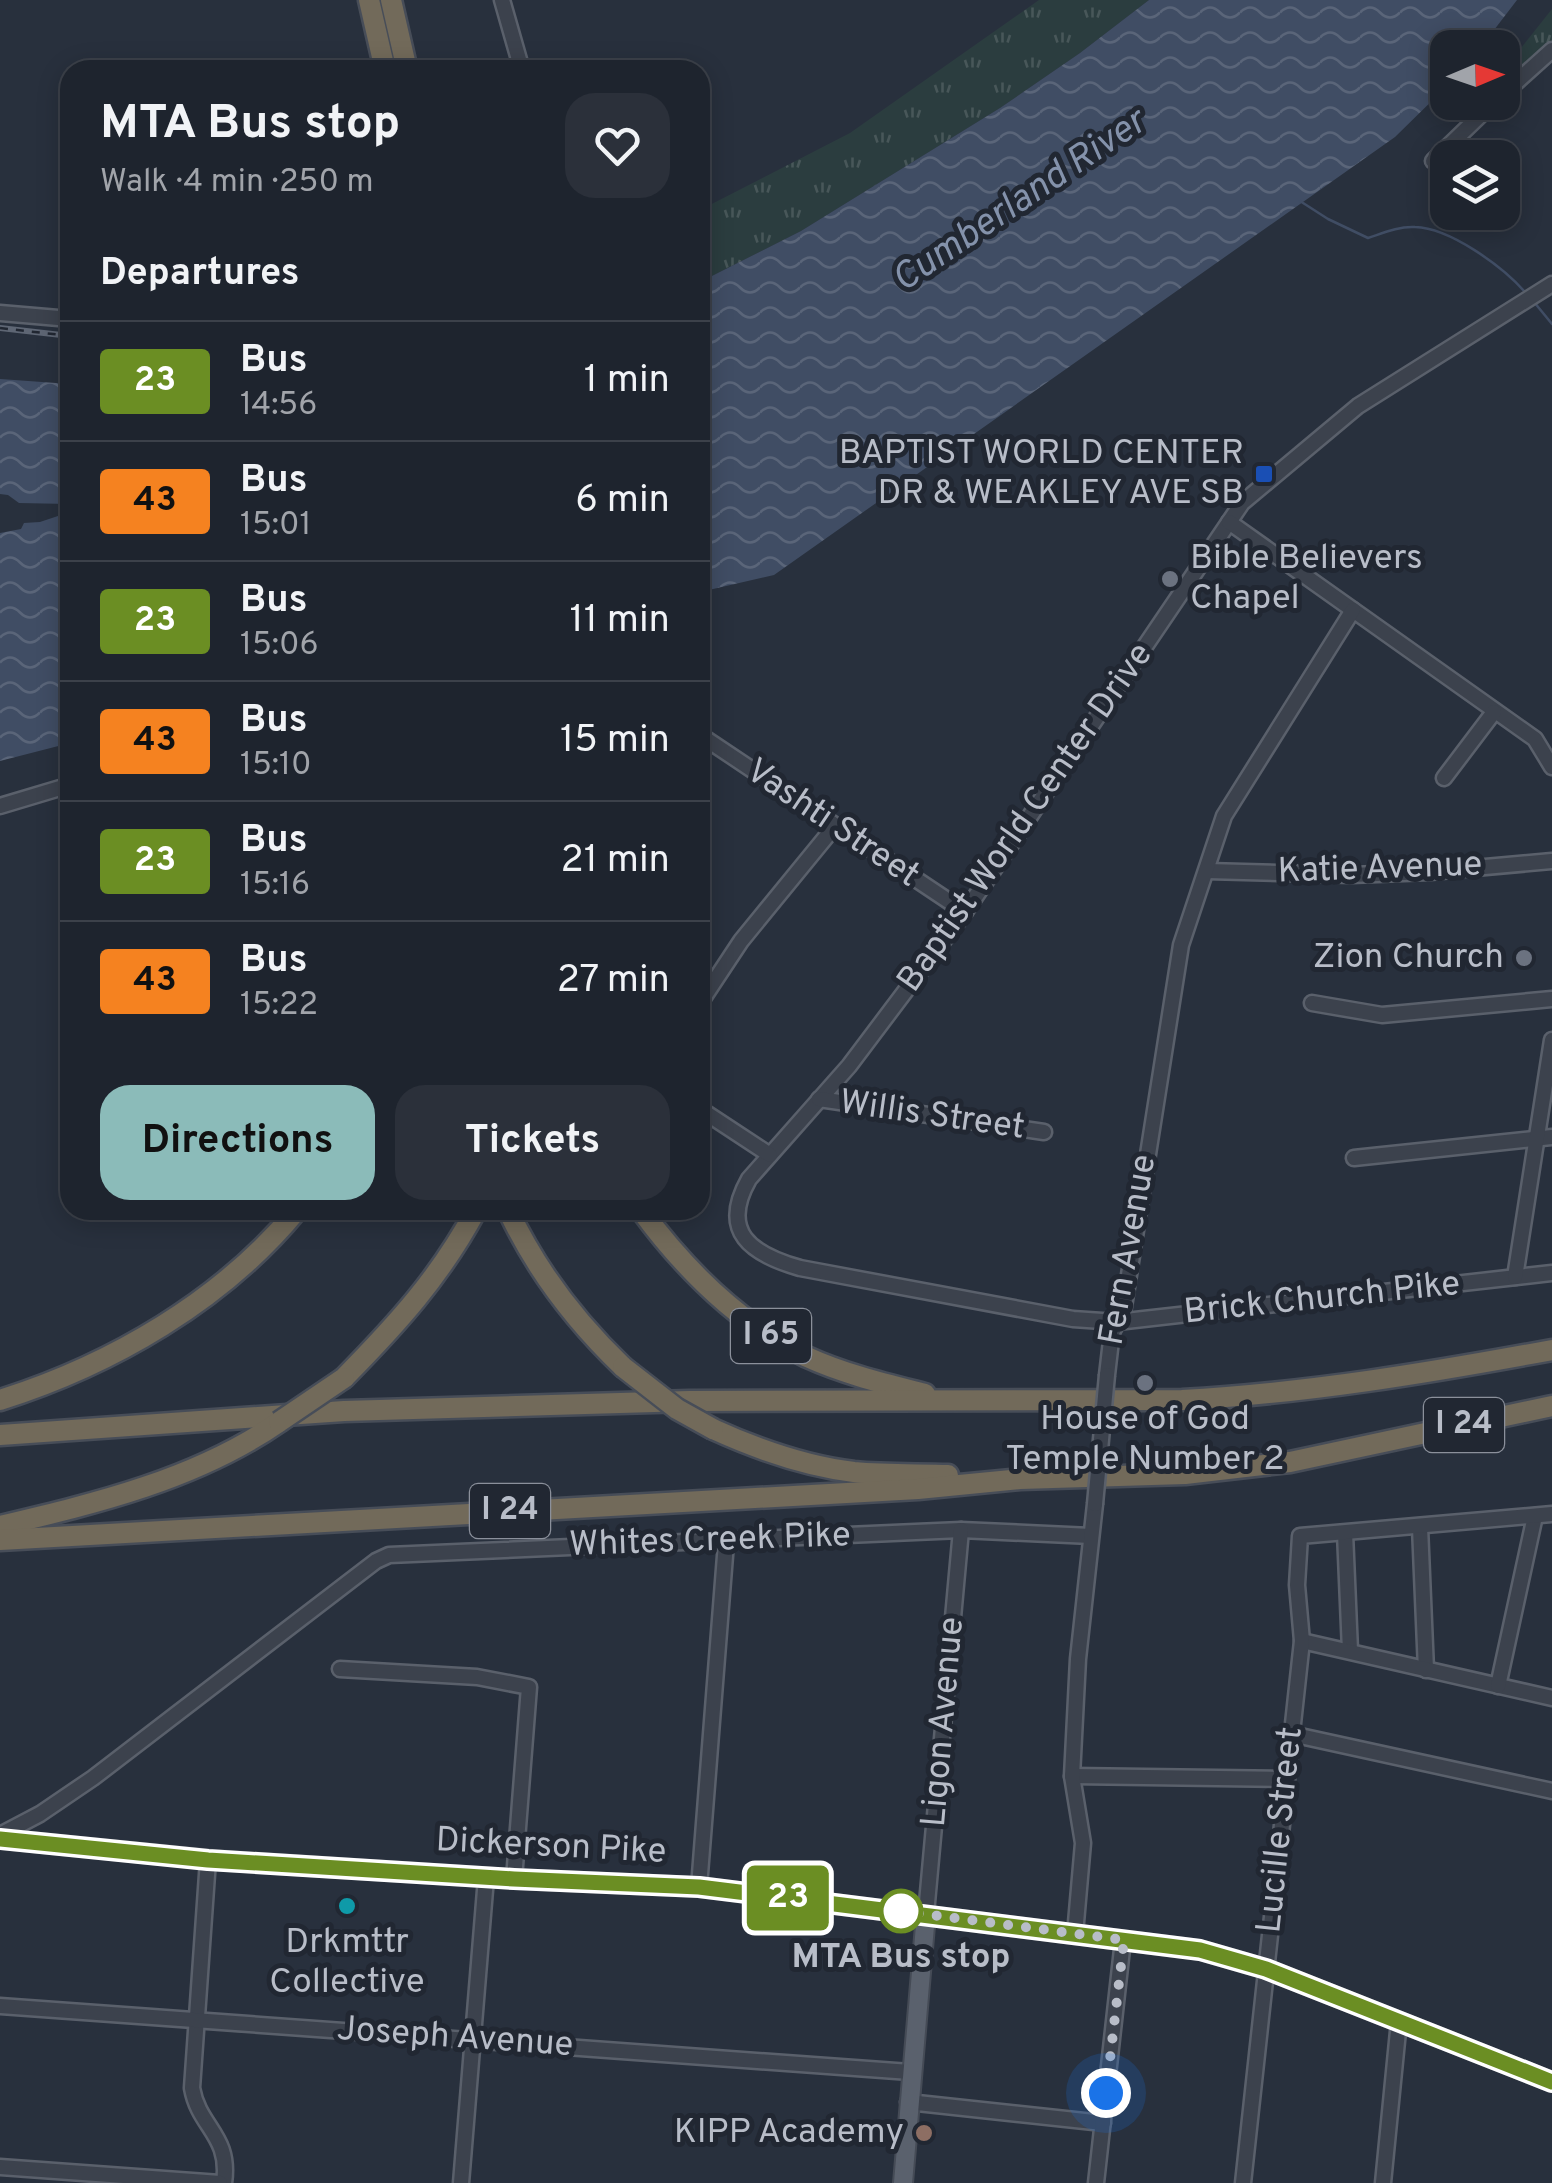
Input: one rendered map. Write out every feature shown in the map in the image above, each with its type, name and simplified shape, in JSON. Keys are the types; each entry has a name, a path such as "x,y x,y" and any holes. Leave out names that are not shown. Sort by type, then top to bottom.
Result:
{"highway":[{"path":"369,0 383,60"},
{"path":"391,0 405,60"},
{"path":"0,1400 80,1368 193,1306 244,1264 287,1220"},
{"path":"0,1526 180,1475 250,1442 344,1378 406,1314 452,1256 471,1220"},
{"path":"513,1220 534,1260 592,1337 677,1409 713,1429 797,1462 855,1472 1020,1479"},
{"name":"I 65","path":"648,1220 668,1247 710,1289 760,1330 810,1358 941,1399"},
{"name":"I 24","path":"0,1435 344,1410 689,1401 1252,1396 1337,1388 1552,1350"},
{"name":"I 24","path":"0,1540 918,1489 1020,1479 1185,1474 1290,1462 1552,1406"}],"main road":[{"name":"Dickerson Pike","path":"0,1837 208,1860 699,1887 1200,1950 1266,1969 1552,2082"},
{"path":"903,2183 926,1914"}],"street":[{"path":"502,0 519,60"},
{"path":"1520,78 1552,50"},
{"path":"1455,140 1475,120"},
{"name":"Baptist World Center Drive","path":"745,1240 736,1217 738,1199 749,1179 849,1066 964,912 1242,503 1358,406 1552,284"},
{"path":"0,313 60,318"},
{"path":"1228,522 1535,739 1552,768"},
{"name":"Fern Avenue","path":"1075,1934 1083,1843 1072,1776 1078,1659 1107,1375 1112,1332 1124,1313 1181,946 1224,816 1353,610"},
{"path":"1444,778 1494,712"},
{"name":"Vashti Street","path":"710,742 964,912"},
{"path":"0,806 60,789"},
{"path":"710,988 742,941 834,826"},
{"name":"Katie Avenue","path":"1207,871 1351,875 1552,860"},
{"path":"1312,1003 1382,1015 1552,999"},
{"path":"1516,1277 1546,1138 1552,1040"},
{"name":"Willis Street","path":"820,1099 1044,1132"},
{"path":"710,1116 770,1155"},
{"path":"1354,1158 1546,1138"},
{"name":"Brick Church Pike","path":"745,1240 766,1258 800,1268 1038,1313 1118,1322 1552,1273"},
{"path":"1350,1651 1345,1533 1552,1514"},
{"path":"1498,1686 1535,1516"},
{"path":"1420,1527 1426,1670"},
{"name":"Whites Creek Pike","path":"0,1837 94,1777 376,1561 389,1556 961,1530 1091,1536"},
{"name":"Ligon Avenue","path":"926,1914 961,1530"},
{"name":"Lucille Street","path":"1244,2183 1302,1640 1300,1536 1345,1533"},
{"path":"699,1887 726,1543"},
{"path":"1302,1640 1552,1698"},
{"path":"340,1669 473,1677 529,1687 514,1879"},
{"path":"1291,1734 1552,1790"},
{"path":"1072,1776 1286,1778"},
{"path":"0,2166 222,2183 226,2166 222,2144 195,2101 192,2088 208,1860"},
{"path":"461,2183 486,1878"},
{"path":"1096,2183 1124,1940"},
{"name":"Joseph Avenue","path":"0,2006 910,2072"},
{"path":"1383,2183 1399,2021"},
{"path":"908,2102 1103,2122"}],"green space":[{"path":"1039,0 1149,0 1000,108 801,231 710,277 710,205 850,133"},
{"path":"1552,9 1552,50 1520,79 1520,49"}],"water":[{"name":"Cumberland River","path":"1149,0 1517,0 1494,30 1430,30 1430,103 1395,137 774,575 710,590 710,277 801,231 1000,108"},
{"path":"0,379 60,383 60,504 19,503 0,494"},
{"path":"60,515 60,746 0,761 0,533 21,529 24,523"}],"waterway":[{"path":"1300,201 1368,238 1409,227 1444,234 1489,260 1525,292"},
{"path":"1534,302 1552,324"}],"railway":[{"path":"0,328 60,335"}],"bus line":[{"name":"23","path":"0,1839 208,1860 699,1887 1200,1950 1266,1969 1552,2082"}],"place":[{"name":"BAPTIST WORLD CENTER DR & WEAKLEY AVE SB","path":"1264,474"},
{"name":"Bible Believers Chapel","path":"1170,579"},
{"name":"Zion Church","path":"1524,958"},
{"name":"House of God Temple Number 2","path":"1145,1383"},
{"name":"Drkmttr Collective","path":"347,1906"},
{"name":"MTA Bus stop","path":"901,1911"},
{"name":"KIPP Academy","path":"924,2133"}],"route":[{"path":"901,1911 1124,1940 1106,2093"}]}
